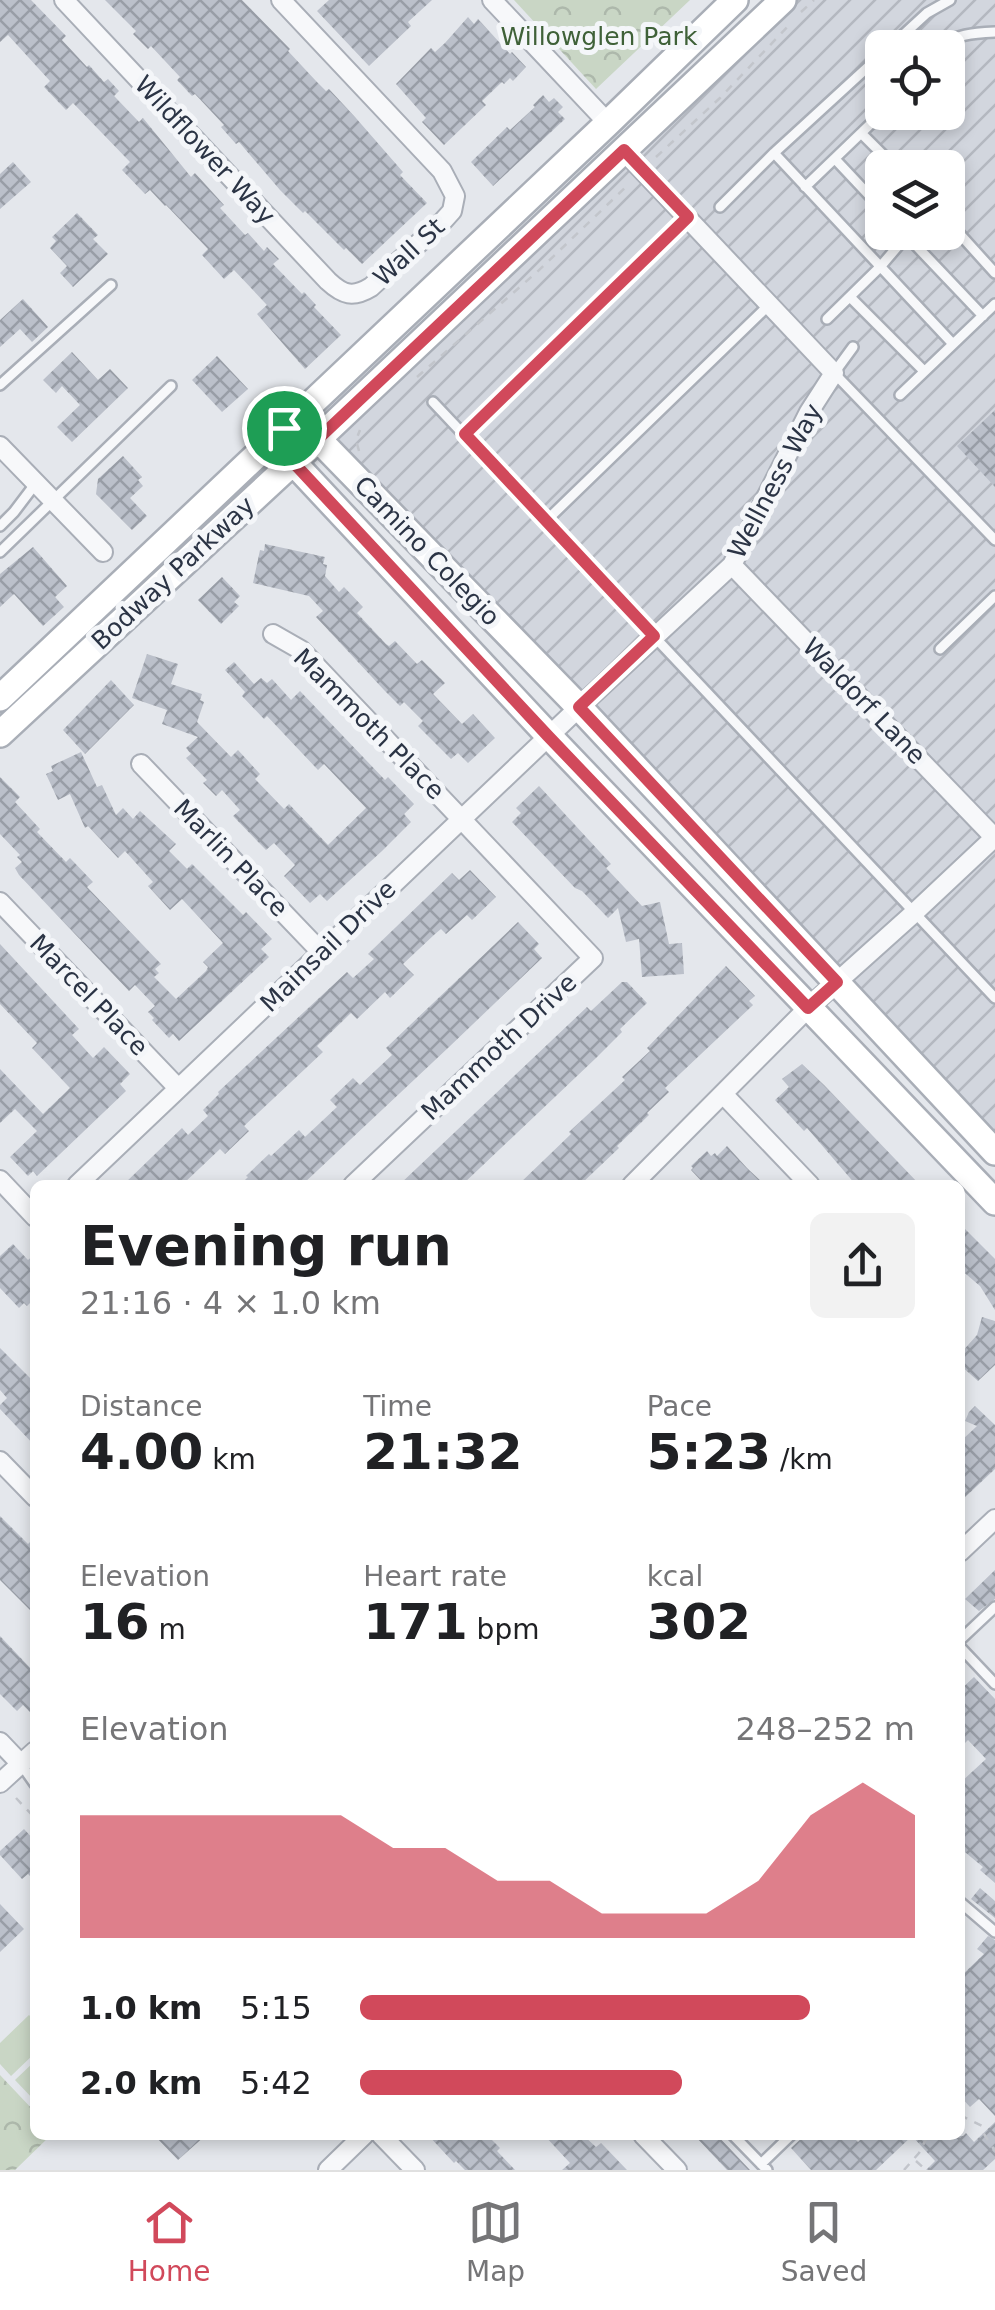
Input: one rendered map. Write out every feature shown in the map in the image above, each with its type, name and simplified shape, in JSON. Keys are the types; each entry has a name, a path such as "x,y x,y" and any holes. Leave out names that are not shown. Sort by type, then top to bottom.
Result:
{"street":[{"name":"Wildflower Way","path":"64,0 328,281 350,295"},
{"path":"492,0 608,123"},
{"name":"Bodway Parkway","path":"0,698 735,0"},
{"name":"Bodway Parkway","path":"0,734 783,0"},
{"name":"Wall St","path":"284,1 442,171 456,196 444,221 371,288 350,295"},
{"path":"624,150 834,372"},
{"name":"Wellness Way","path":"579,707 732,565 809,412 834,372"},
{"name":"Camino Colegio","path":"284,428 318,439 579,707 995,1152"},
{"name":"Camino Colegio","path":"284,428 292,461 548,736 995,1202"},
{"path":"0,446 103,552"},
{"name":"Waldorf Lane","path":"732,565 995,837"},
{"name":"Mammoth Place","path":"273,634 301,650 462,818"},
{"name":"Mainsail Drive","path":"81,1180 579,707"},
{"name":"Marlin Place","path":"141,764 321,952"},
{"name":"Mammoth Drive","path":"358,1180 594,958 462,818"},
{"path":"637,1180 808,1008 995,837"},
{"name":"Marcel Place","path":"0,902 178,1088"},
{"path":"723,1094 805,1180"},
{"path":"0,1180 30,1212"},
{"path":"0,1461 30,1493"},
{"path":"965,1547 995,1519"},
{"path":"0,1742 28,1758 0,1782"},
{"path":"328,2170 359,2140"},
{"path":"387,2140 415,2170"},
{"path":"648,2140 676,2170"}],"lane":[{"path":"910,30 927,13 950,0"},
{"path":"965,35 995,32"},
{"path":"720,208 865,70"},
{"path":"805,187 866,130"},
{"path":"862,134 878,150"},
{"path":"774,153 953,344"},
{"path":"835,159 865,191"},
{"path":"465,434 688,217"},
{"path":"965,239 995,273"},
{"path":"827,319 894,250"},
{"path":"923,250 983,316"},
{"path":"0,385 110,286"},
{"path":"851,298 924,372"},
{"path":"546,520 770,304"},
{"path":"900,395 995,304"},
{"path":"853,347 834,372 995,540"},
{"path":"0,552 171,386"},
{"path":"433,402 995,998"},
{"path":"0,526 36,483"},
{"path":"940,649 995,596"},
{"path":"965,1639 995,1606"},
{"path":"965,1650 995,1684"},
{"path":"965,1906 995,1932"},
{"path":"738,2140 764,2167 787,2140"}],"path":[{"path":"348,440 356,440"},
{"path":"16,1798 30,1813"},
{"path":"965,2118 982,2126 995,2151"},
{"path":"904,2170 925,2140"},
{"path":"914,2160 926,2170"}],"shaded area":[{"path":"783,0 995,0 995,1152 318,439"}],"green space":[{"name":"Willowglen Park","path":"514,0 690,0 596,89"},
{"path":"30,2016 30,2058 11,2076 0,2064 0,2043"},
{"path":"30,2066 30,2096 15,2080"},
{"path":"0,2075 30,2107 30,2140 46,2140 15,2170 0,2170"}],"building":[{"path":"0,0 31,0 66,36 62,40 87,67 119,91 114,96 139,122 143,118 191,177 195,173 245,235 248,233 264,251 267,247 279,259 273,264 304,292 341,335 305,369 257,314 267,305 234,270 224,279 202,255 208,249 150,190 145,194 122,170 130,162 73,103 66,110 44,87 50,81 8,35 0,42"},
{"path":"105,0 242,0 316,81 355,117 427,203 362,264 280,190 195,94 192,96 177,80 180,77 151,46 148,49 133,34 136,31"},
{"path":"329,0 432,0 369,66 317,11"},
{"path":"468,17 474,24 478,19 526,67 513,81 510,78 502,82 482,101 486,105 444,145 422,122 426,118 396,84 431,48 435,52 445,43"},
{"path":"543,95 549,102 554,98 563,107 558,112 565,119 493,186 471,162 507,127 510,130 535,107"},
{"path":"13,162 31,182 0,209 0,174"},
{"path":"77,213 98,235 93,239 108,254 73,287 60,273 67,266 50,248 56,241 52,237"},
{"path":"23,299 48,327 32,342 20,329 0,347 0,320"},
{"path":"72,352 98,380 110,369 128,388 72,442 57,427 80,405 62,386 56,393 43,380"},
{"path":"217,356 248,389 222,412 192,380"},
{"path":"995,410 995,487 957,446"},
{"path":"123,456 142,477 138,480 143,486 130,498 147,516 132,530 96,494 98,479"},
{"path":"265,544 325,557 325,576 339,592 344,587 363,607 357,613 386,644 395,641 417,664 422,660 445,683 433,694 462,724 473,714 495,738 468,763 458,753 451,759 418,726 423,721 404,702 400,706 316,617 323,611 309,596 253,583 260,550 264,551"},
{"path":"33,547 67,586 55,597 64,607 43,626 14,594 0,607 0,574"},
{"path":"222,577 240,596 234,602 239,606 221,624 198,600"},
{"path":"147,654 178,664 171,684 202,694 200,700 204,702 197,722 231,757 238,750 260,774 255,779 284,809 289,804 328,845 366,808 324,764 318,770 267,716 264,719 242,696 245,692 225,670 234,662 254,684 261,678 267,683 272,679 291,700 300,691 385,780 388,777 414,804 404,814 411,822 327,901 320,894 310,903 284,876 295,865 274,843 266,850 233,816 240,810 222,790 216,796 186,758 191,754 186,748 198,737 162,724 167,710 132,698"},
{"path":"111,680 134,705 85,754 63,730"},
{"path":"81,752 97,787 102,785 116,815 123,808 133,819 140,811 176,844 169,851 187,869 192,864 272,939 261,949 269,957 179,1041 173,1034 169,1038 152,1020 148,1012 155,1006 135,985 129,991 19,875 15,868 22,862 17,857 20,855 0,834 0,777 20,797 15,802 40,829 37,832 66,862 70,858 93,882 87,887 161,964 154,977 176,999 206,971 208,967 203,962 223,943 182,899 170,910 148,886 153,882 125,851 118,858 88,826 85,828 70,794 58,800 46,774 53,771 51,766"},
{"path":"539,786 611,864 606,868 642,906 660,902 669,944 682,943 684,974 642,977 639,939 626,942 618,908 608,918 512,822 521,813 516,808"},
{"path":"470,870 496,897 472,920 467,915 446,934 441,929 403,964 414,975 390,998 385,992 357,1019 351,1013 317,1046 323,1052 244,1126 249,1131 225,1154 220,1149 187,1180 128,1180 182,1128 188,1135 208,1116 203,1110 218,1092 347,972 353,978 374,959 368,954 452,873 459,880"},
{"path":"518,922 539,944 534,949 542,958 307,1180 245,1180 299,1130 305,1137 337,1107 330,1100 353,1078 360,1085 392,1055 386,1048"},
{"path":"0,944 79,1029 72,1035 93,1058 104,1047 130,1074 120,1084 126,1091 37,1176 33,1171 28,1176 10,1157 37,1131 15,1109 0,1123 0,1069 43,1114 70,1088 32,1048 37,1043 0,1004"},
{"path":"726,966 755,996 749,1001 753,1005 665,1088 669,1092 585,1180 523,1180 625,1080 622,1077 650,1051 647,1048"},
{"path":"622,982 627,982 647,1003 596,1058 467,1180 404,1180 587,1007 591,1011"},
{"path":"802,1064 915,1180 852,1180 807,1128 804,1131 775,1100 789,1087 782,1079"},
{"path":"727,1146 760,1180 700,1180 691,1170 707,1151 717,1156"},
{"path":"965,1229 995,1259 995,1310 980,1286 965,1273"},
{"path":"13,1244 30,1258 27,1306 24,1303 19,1308 0,1288 0,1256"},
{"path":"982,1317 995,1321 995,1365 978,1381 965,1369 965,1348 977,1335"},
{"path":"0,1348 30,1378 30,1441 0,1409 7,1398 0,1390"},
{"path":"975,1406 995,1425 995,1469 965,1497 965,1437 977,1426 965,1421"},
{"path":"0,1516 30,1542 30,1610 0,1580"},
{"path":"995,1570 995,1599 979,1611 965,1599"},
{"path":"0,1636 30,1668 30,1712 23,1705 17,1711 0,1694"},
{"path":"974,1677 995,1699 995,1883 965,1852 965,1778 986,1759 968,1740 965,1743 965,1685"},
{"path":"24,1829 30,1836 30,1876 22,1879 0,1851"},
{"path":"980,1888 995,1901 995,1918 971,1899"},
{"path":"0,1904 24,1929 0,1952"},
{"path":"988,1936 995,1940 995,2116 979,2099 970,2107 965,2102 965,1972 984,1954 977,1949"},
{"path":"995,2122 995,2159 983,2170 926,2170 935,2161 916,2140 965,2140 966,2133 974,2142"},
{"path":"159,2140 200,2140 178,2160"},
{"path":"433,2140 492,2140 515,2170 465,2170"},
{"path":"549,2140 588,2140 596,2147 601,2143 627,2170 562,2170 570,2163"},
{"path":"699,2140 722,2140 750,2170 727,2170"},
{"path":"800,2140 908,2140 876,2170 811,2170 791,2148"}],"route":[{"path":"624,150 688,217 465,434 654,636 579,707 837,982 808,1008 292,461 284,428 318,439 624,150"}]}
